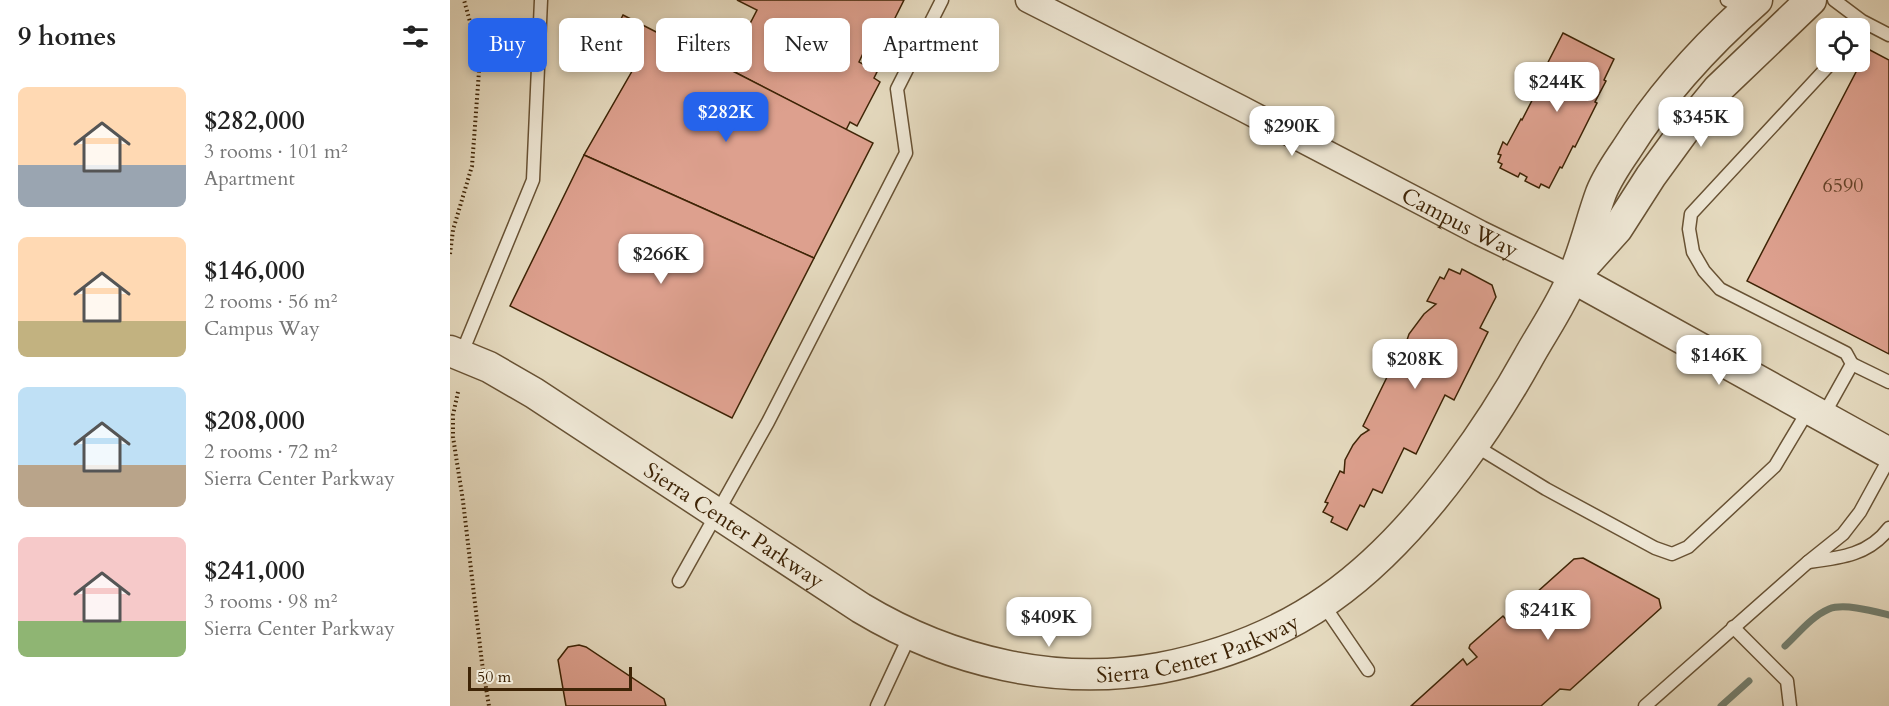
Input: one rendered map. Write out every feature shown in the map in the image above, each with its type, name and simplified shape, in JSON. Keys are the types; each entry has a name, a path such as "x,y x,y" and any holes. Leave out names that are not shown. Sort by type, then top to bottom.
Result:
{"street":[{"name":"Campus Way","path":"1028,0 1252,113 1480,233 1573,278 1889,453"},
{"name":"Sierra Center Parkway","path":"1573,278 1617,229 1651,176 1718,89 1811,0"},
{"name":"Sierra Center Parkway","path":"455,353 489,367 526,389 861,608 910,635 969,657 1022,669 1115,674 1176,665 1233,649 1285,627 1323,604 1384,555 1442,487 1474,445 1518,377 1573,278 1602,191 1625,151 1671,87 1743,3"}],"lane":[{"path":"455,353 533,180 541,0"},
{"path":"679,581 768,422 906,153 897,89 942,0"},
{"path":"1834,0 1852,18"},
{"path":"1870,29 1889,35"},
{"path":"1823,72 1691,214 1689,229 1693,252 1704,271 1720,289 1846,353 1852,364 1889,382"},
{"path":"1474,445 1546,489 1655,548 1672,554 1688,547 1775,466 1852,364"},
{"path":"1645,706 1733,627 1843,534 1860,512 1889,459"},
{"path":"1808,562 1853,555 1873,545 1889,528"},
{"path":"1323,604 1368,670"},
{"path":"1733,627 1787,681 1790,706"},
{"path":"877,706 910,635"}],"path":[{"path":"450,254 453,230 472,166 480,58 464,0"},
{"path":"458,392 453,415 453,437 489,706"}],"building":[{"path":"737,0 904,0 895,18 862,18 862,56 859,62 862,64 862,72 877,72 874,78 880,82 857,126 850,122 846,130 735,72 752,72 752,20 757,10"},
{"path":"644,26 656,32 656,72 734,72 873,143 814,258 584,155 632,72 644,72"},
{"path":"1563,33 1614,59 1595,102 1597,103 1575,147 1573,146 1549,188 1541,184 1539,188 1525,181 1527,177 1520,173 1518,177 1500,168 1502,164 1498,162 1501,155 1498,154 1503,142 1507,145 1522,120"},
{"path":"1870,50 1889,60 1889,354 1747,281 1856,72 1870,72"},
{"path":"584,155 814,258 732,418 510,306"},
{"path":"1449,269 1460,274 1462,269 1492,285 1496,297 1480,328 1488,332 1454,400 1445,395 1416,454 1404,448 1382,493 1373,489 1364,507 1360,505 1347,530 1331,522 1333,517 1323,512 1328,503 1325,502 1340,471 1344,473 1345,460 1353,445 1361,435 1369,430 1363,426 1392,367 1401,372 1401,358 1409,334 1424,314 1436,304 1427,301 1440,277 1444,279"},
{"path":"1583,558 1659,599 1661,608 1570,690 1560,689 1541,706 1411,706 1463,659 1467,665 1477,657 1469,648 1470,645 1503,616 1512,626 1522,616 1517,610 1574,559"},
{"path":"579,645 586,647 664,699 666,706 566,706 558,660 568,647"}],"waterway":[{"path":"1785,646 1811,621 1835,607 1850,607 1889,615"},
{"path":"1721,706 1749,681"}]}
